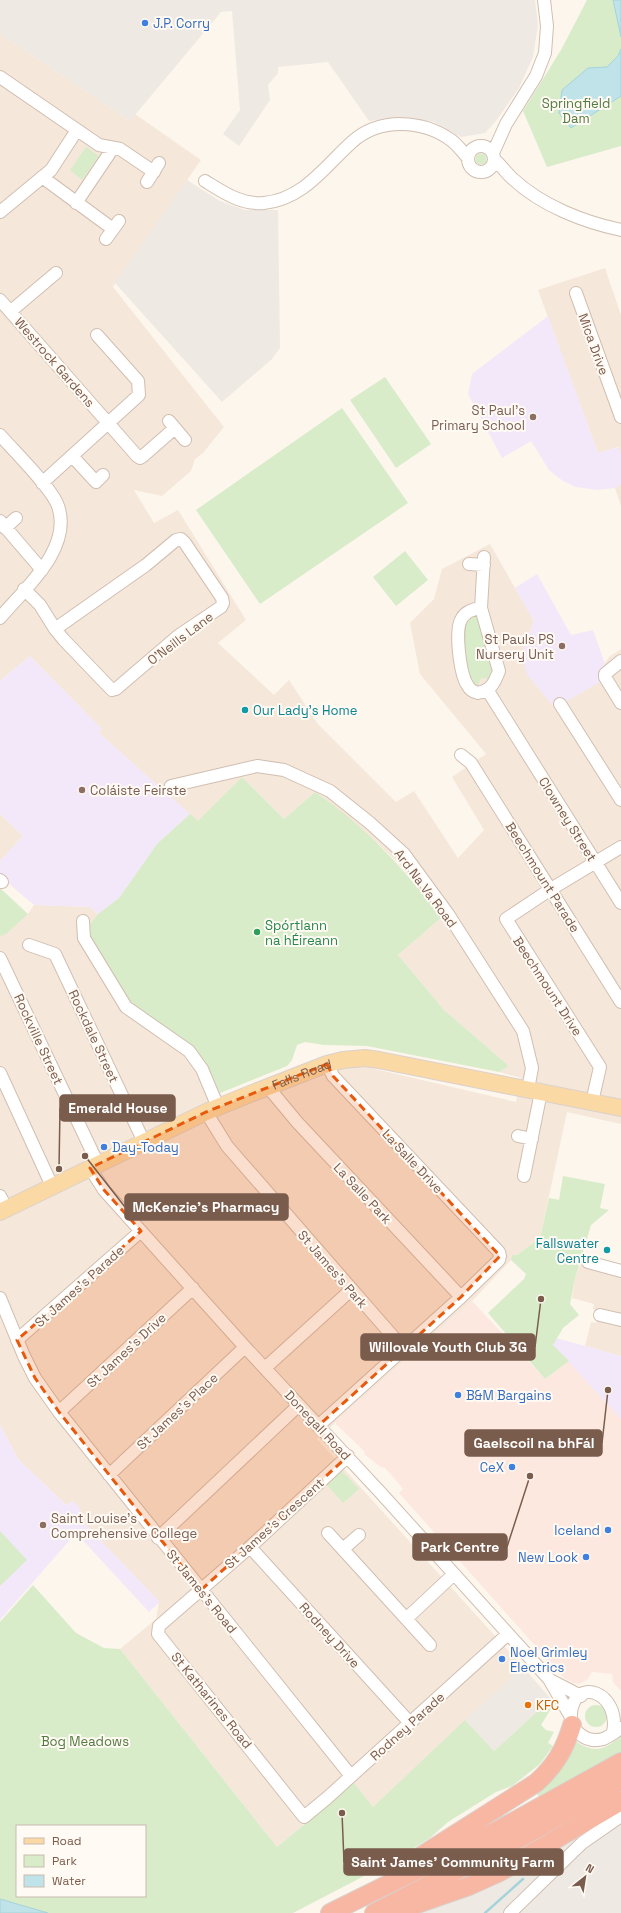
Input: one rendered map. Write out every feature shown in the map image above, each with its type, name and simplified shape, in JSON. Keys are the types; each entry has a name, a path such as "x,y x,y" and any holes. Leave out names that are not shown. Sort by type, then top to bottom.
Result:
{"highway":[{"path":"348,1904 536,1783 554,1766 564,1747 571,1721"},
{"path":"330,1913 500,1829 621,1762"},
{"path":"374,1913 524,1836 621,1781"},
{"path":"391,1913 447,1894 500,1872 621,1801"}],"main road":[{"name":"Falls Road","path":"2,1208 52,1186 212,1109 327,1064 342,1060 365,1058 621,1108"}],"street":[{"path":"468,158 469,153 487,151 536,76 545,53 547,26 544,0"},
{"path":"0,77 104,147 120,150 157,168 147,182"},
{"path":"205,181 230,197 247,202 264,203 292,195 310,183 353,141 370,130 387,125 409,124 424,127 440,133 453,142 468,158 473,169 478,172 486,170 493,164 487,151"},
{"path":"0,212 51,170 77,130"},
{"path":"453,142 487,151 513,179 544,200 564,211 593,224 621,230"},
{"path":"76,203 110,154 110,148"},
{"path":"486,170 513,179"},
{"path":"42,177 113,229"},
{"path":"11,311 56,273"},
{"name":"Mica Drive","path":"576,293 621,417"},
{"name":"Westrock Gardens","path":"0,300 108,424 140,458 172,425 185,440"},
{"path":"42,483 139,395 140,388 138,381 97,335"},
{"path":"0,435 42,483 58,506 60,517 59,539 53,553 42,570 1,615"},
{"path":"72,457 96,482 103,475"},
{"path":"16,518 3,524 42,570"},
{"name":"O'Neills Lane","path":"24,589 40,605 55,629 109,687 116,689 178,636 221,607 223,603 222,598 181,539 176,540 146,565 55,629"},
{"path":"469,564 484,561 481,608 498,671 495,680 488,690 478,693 468,687 463,677 460,662 458,632 460,622 467,612 481,608"},
{"path":"621,661 607,670 605,674 605,677 621,703"},
{"name":"Clowney Street","path":"488,690 621,903"},
{"path":"560,704 621,800"},
{"name":"Beechmount Parade","path":"461,755 471,763 621,1002"},
{"name":"Ard Na Va Road","path":"171,786 257,766 284,770 330,791 404,854 448,914 523,1031 532,1068 534,1090 532,1139 524,1176"},
{"path":"551,889 621,846"},
{"name":"Beechmount Drive","path":"551,889 506,919 600,1067 592,1102"},
{"name":"St James's Park","path":"84,921 84,938 126,1007 188,1051 202,1069 212,1109 227,1146 403,1348"},
{"name":"Rockdale Street","path":"29,945 55,954 144,1142"},
{"name":"Rockville Street","path":"0,958 94,1166"},
{"name":"La Salle Drive","path":"327,1064 333,1076 499,1252 500,1256 498,1260 461,1297"},
{"path":"0,1073 52,1186"},
{"name":"La Salle Park","path":"268,1087 297,1122 461,1297"},
{"path":"518,1136 532,1139"},
{"name":"Donegall Road","path":"94,1166 104,1190 245,1347 318,1426 348,1456 549,1679 571,1721"},
{"name":"St James's Parade","path":"17,1340 141,1231"},
{"path":"588,1262 621,1271"},
{"name":"St James's Drive","path":"59,1412 193,1288"},
{"path":"265,1368 351,1290"},
{"path":"318,1426 461,1297"},
{"name":"St James's Road","path":"0,1298 17,1340 35,1378 59,1412 158,1538 351,1776"},
{"path":"600,1315 621,1320"},
{"name":"St James's Place","path":"109,1475 245,1347"},
{"path":"158,1538 299,1405"},
{"name":"St James's Crescent","path":"201,1590 250,1547 348,1456"},
{"path":"328,1533 430,1645"},
{"path":"343,1549 359,1535"},
{"name":"Rodney Drive","path":"250,1547 410,1724"},
{"path":"406,1619 454,1574"},
{"name":"St Katharines Road","path":"201,1590 159,1626 158,1634 304,1816"},
{"name":"Rodney Parade","path":"304,1816 410,1724 508,1634"},
{"name":"Donegall Road","path":"549,1679 581,1696"},
{"path":"596,1691 615,1698 620,1715 617,1730 602,1740 590,1740 577,1732 571,1721 573,1704 581,1696 596,1691"},
{"path":"510,1913 582,1843 621,1816"}],"highlighted area":[{"path":"327,1064 333,1076 500,1256 461,1297 318,1426 348,1456 201,1590 59,1412 35,1378 17,1340 141,1231 104,1190 90,1168 206,1112"}],"shaded area":[{"path":"0,0 535,0 538,25 533,57 519,88 496,121 485,133 461,137 434,122 397,117 369,121 328,62 278,67 278,73 268,85 270,100 239,146 223,134 240,110 232,11 221,12 130,121 0,34"},
{"path":"0,34 130,121 135,114 201,160 113,287 224,427 203,453 195,459 191,471 162,496 134,490 154,523 178,510 246,620 218,643 274,695 289,680 317,723 396,802 414,791 458,858 484,830 452,777 486,754 420,674 410,623 434,599 442,569 490,544 534,621 521,656 598,677 598,672 610,656 621,649 621,1124 567,1112 540,1238 517,1255 512,1255 511,1260 472,1301 317,1439 523,1667 373,1807 353,1783 277,1847 120,1649 156,1619 159,1602 77,1516 73,1501 66,1505 18,1459 0,1425 0,936 6,933 28,914 34,905 90,907 98,914 90,924 207,1067 228,1108 324,1068 362,1066 516,1102 521,1078 499,1072 509,1066 444,1010 398,955 442,917 397,862 363,830 324,798 315,792 284,819 242,777 198,822 99,733 101,729 30,656 0,681"},
{"path":"187,180 220,201 245,210 278,210 280,348 271,360 222,402 115,283"},
{"path":"605,268 621,315 621,455 618,447 598,453 538,290"},
{"name":"St Paul's Primary School","path":"548,316 598,453 619,447 621,455 621,484 615,488 597,490 576,487 563,481 549,470 531,441 502,458 468,394 472,374"},
{"path":"621,484 621,506 615,488"},
{"name":"St Pauls PS Nursery Unit","path":"537,574 571,635 593,630 605,664 598,672 600,682 555,708 528,676 521,656 534,621 515,588"},
{"name":"Coláiste Feirste","path":"30,656 102,729 99,733 190,814 157,844 119,898 98,914 90,907 34,905 0,876 0,861 23,836 0,814 0,681"},
{"path":"0,814 23,836 0,861"},
{"path":"583,1256 621,1266 621,1356 585,1346 591,1322 596,1323 599,1311 593,1309 594,1304 572,1298 575,1279"},
{"path":"472,1301 545,1379 569,1361 621,1419 621,1691 613,1682 612,1674 592,1672 587,1680 579,1684 573,1683 564,1678 399,1493 403,1489 395,1479 384,1467 382,1468 364,1454 365,1452 336,1424 336,1421"},
{"path":"556,1338 621,1356 621,1419 553,1345"},
{"name":"Saint Louise's Comprehensive College","path":"0,1425 18,1459 66,1505 73,1501 81,1509 77,1516 160,1602 149,1612 76,1533 0,1620"},
{"path":"523,1667 551,1699 494,1751 465,1720"},
{"path":"621,1812 621,1913 409,1913 489,1881 572,1840"}],"green space":[{"name":"Springfield Dam","path":"587,0 621,0 621,146 547,167 523,111 561,50"},
{"path":"86,147 99,156 82,180 70,170"},
{"path":"481,153 485,155 487,159 485,163 481,165 477,163 475,159 477,155"},
{"path":"385,377 431,444 396,468 350,400"},
{"path":"342,408 408,503 260,604 196,510"},
{"path":"405,551 428,580 396,606 373,577"},
{"path":"474,615 478,616 494,672 489,679 482,678 479,681 478,689 468,678 462,638 466,619"},
{"name":"Spórtlann na hÉireann","path":"242,777 284,819 315,792 351,819 399,866 442,917 398,955 444,1010 509,1066 499,1072 367,1046 324,1045 305,1042 297,1045 292,1060 287,1066 220,1093 207,1067 132,1006 89,940 90,924 98,914 119,898 157,844 190,814 198,821"},
{"path":"0,888 28,914 6,934 0,936"},
{"path":"563,1176 605,1184 600,1208 609,1210 591,1225 575,1279 570,1304 579,1315 563,1328 553,1345 569,1361 545,1379 488,1313 524,1279 526,1274 511,1260 512,1255 517,1255 540,1238 549,1198 559,1200"},
{"path":"342,1471 359,1489 343,1503 326,1484"},
{"path":"0,1531 27,1560 0,1586"},
{"name":"Bog Meadows","path":"33,1585 76,1633 104,1648 120,1649 277,1847 354,1783 373,1807 465,1720 494,1751 551,1699 555,1705 541,1725 546,1730 554,1732 548,1743 553,1746 540,1764 512,1786 496,1792 448,1822 430,1838 391,1862 293,1913 0,1913 0,1622"},
{"path":"596,1705 604,1708 607,1716 604,1724 596,1727 588,1724 585,1716 588,1708"},
{"path":"621,1736 621,1753 540,1798 535,1791 575,1741 588,1748 599,1749 609,1745"}],"water":[{"path":"613,0 621,0 621,37"},
{"name":"Springfield Dam","path":"621,49 621,96 571,128 559,113 562,90 588,68 607,67 618,56"},
{"path":"0,1899 48,1913 0,1913"}],"waterway":[{"path":"485,1913 523,1879"}],"place":[{"name":"J.P. Corry","path":"145,23"},
{"name":"St Paul's Primary School","path":"533,417"},
{"name":"St Pauls PS Nursery Unit","path":"562,646"},
{"name":"Our Lady's Home","path":"245,710"},
{"name":"Coláiste Feirste","path":"82,790"},
{"name":"Spórtlann na hÉireann","path":"257,932"},
{"name":"Day-Today","path":"104,1147"},
{"name":"McKenzie's Pharmacy","path":"85,1156"},
{"name":"Emerald House","path":"59,1169"},
{"name":"Fallswater Centre","path":"607,1250"},
{"name":"Willovale Youth Club 3G","path":"541,1299"},
{"name":"Gaelscoil na bhFál","path":"608,1390"},
{"name":"B&M Bargains","path":"458,1395"},
{"name":"CeX","path":"512,1467"},
{"name":"Park Centre","path":"530,1476"},
{"name":"Saint Louise's Comprehensive College","path":"43,1525"},
{"name":"Iceland","path":"608,1530"},
{"name":"New Look","path":"586,1557"},
{"name":"Noel Grimley Electrics","path":"502,1659"},
{"name":"KFC","path":"528,1705"},
{"name":"Saint James' Community Farm","path":"342,1813"}]}
